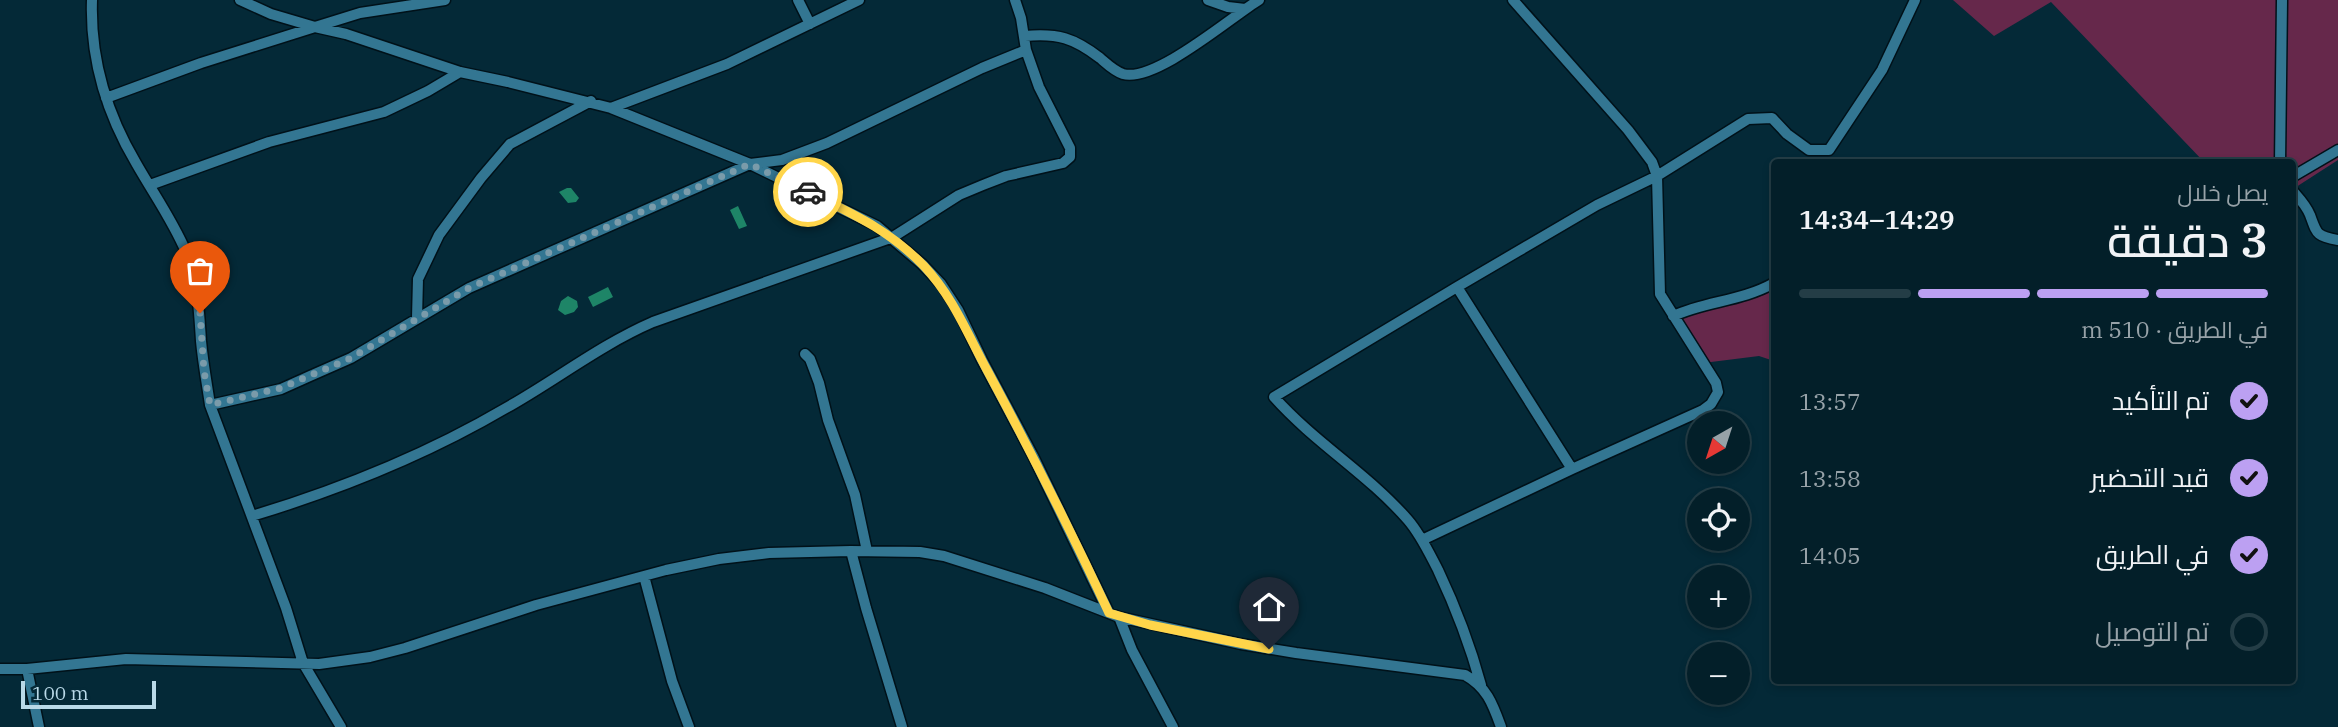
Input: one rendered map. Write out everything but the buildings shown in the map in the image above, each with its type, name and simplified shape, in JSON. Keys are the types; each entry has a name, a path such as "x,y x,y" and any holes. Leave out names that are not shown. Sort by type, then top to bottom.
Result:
{"street":[{"path":"92,0 95,46 106,99 124,142 181,242 193,272 210,405 286,608 303,663 341,727"},
{"path":"240,0 271,14 346,34 460,72 591,101 611,108 750,164 877,226 893,237 941,284 958,310 1173,727"},
{"path":"106,99 201,63 360,13 445,0"},
{"path":"798,0 810,24"},
{"path":"611,108 727,64 859,0"},
{"path":"252,516 323,494 427,451 506,408 621,336 653,322 893,237 959,195 1006,176 1063,163 1070,157 1071,152 1039,87 1026,50 1015,0"},
{"path":"1208,0 1245,9"},
{"path":"1025,36 1063,37 1085,48 1119,72 1134,75 1169,61 1259,0"},
{"path":"1422,540 1703,410 1717,398 1716,383 1660,294 1657,176 1652,162 1628,130 1513,0"},
{"path":"1481,686 1469,642 1448,592 1422,540 1407,518 1306,429 1274,397 1597,205 1657,176 1748,119 1772,118 1787,134 1809,150 1829,150 1882,70 1915,0"},
{"path":"2280,159 2282,0"},
{"path":"210,405 281,388 351,358 469,288 750,164 782,160 827,143 982,68 1026,50"},
{"path":"150,185 269,142 384,112 460,72"},
{"path":"417,318 418,279 439,235 481,178 510,144 591,101"},
{"path":"2296,175 2338,150"},
{"path":"2296,195 2306,209 2317,233 2324,238 2338,240"},
{"path":"1673,316 1692,308 1749,295 1771,284"},
{"path":"1457,287 1572,469"},
{"path":"805,354 810,359 819,383 828,419 855,495 867,551"},
{"path":"851,551 902,727"},
{"path":"0,669 27,669 126,659 343,662 454,633 536,605 644,576 746,555 851,551 920,552 944,556 1045,588 1114,615 1296,653 1465,675 1481,686 1488,695 1501,727"},
{"path":"644,576 673,681 689,727"},
{"path":"27,669 39,727"}],"shaded area":[{"path":"1953,0 2338,0 2338,160 2296,187 2296,159 2201,159 2051,2 1994,36"},
{"path":"571,188 579,198 576,202 568,203 559,192"},
{"path":"738,206 747,226 739,229 730,210"},
{"path":"1771,282 1771,360 1759,356 1703,363 1667,317"},
{"path":"608,287 613,297 593,307 588,297"},
{"path":"568,296 577,301 578,307 574,312 565,315 558,310 561,301"}],"way so far":[{"path":"200,313 204,371 210,405 281,388 331,367 351,358 469,288 750,164 808,192"}],"route":[{"path":"808,192 877,226 902,245 941,284 958,310 1033,456 1109,613 1150,625 1269,649"}]}
